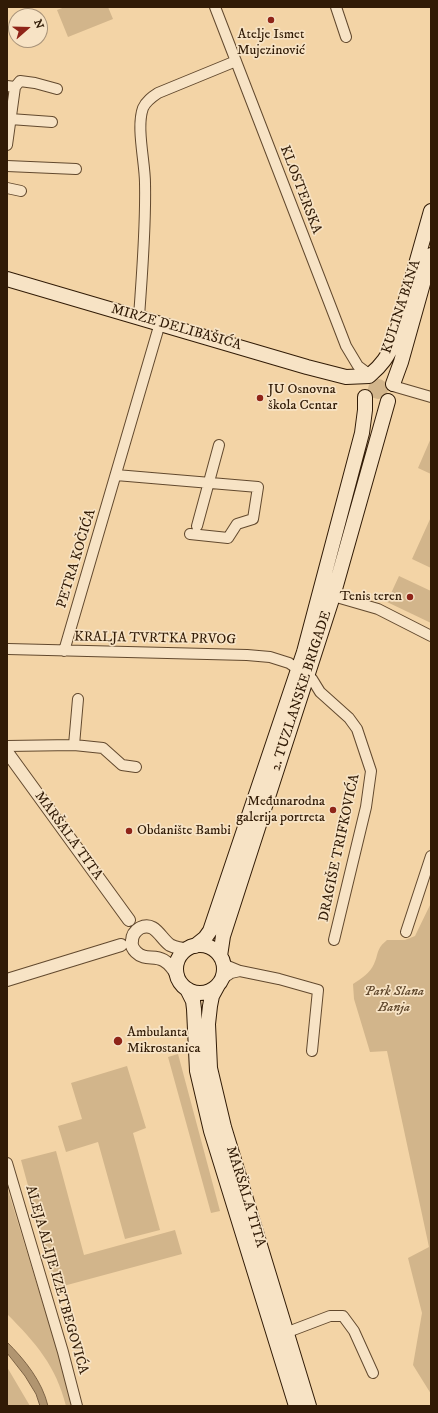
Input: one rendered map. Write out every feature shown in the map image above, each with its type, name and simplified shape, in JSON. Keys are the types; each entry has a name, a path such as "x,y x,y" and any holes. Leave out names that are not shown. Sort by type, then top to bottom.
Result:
{"main road":[{"name":"KULINA BANA","path":"364,396 362,386 370,375 381,366 388,356 394,342 431,211"},
{"name":"KULINA BANA","path":"391,393 402,362 431,255"},
{"name":"MIRZE DELIBAŠIĆA","path":"7,280 346,377 370,375"},
{"name":"KULINA BANA","path":"370,375 384,374 388,376 391,393"},
{"name":"MIRZE DELIBAŠIĆA","path":"346,377 364,396"},
{"path":"364,396 373,404 383,404 391,393"},
{"name":"2. TUZLANSKE BRIGADE","path":"191,947 205,938 210,931 303,672 333,596 391,393"},
{"name":"2. TUZLANSKE BRIGADE","path":"222,960 223,936 303,672 362,433 365,410 364,396"},
{"path":"191,947 209,947 222,960 220,982 207,992 193,992 187,989 178,977 178,961 191,947"},
{"name":"MARŠALA TITA","path":"218,1129 208,1053 210,1006 212,996 220,982"},
{"name":"MARŠALA TITA","path":"187,989 194,1009 197,1071 218,1129 281,1335 309,1406"},
{"name":"MARŠALA TITA","path":"281,1335 296,1406"}],"street":[{"name":"KLOSTERSKA","path":"215,7 346,346 358,366 370,375"},
{"path":"336,7 346,37"},
{"path":"139,317 145,227 145,165 141,120 143,107 149,99 158,93 236,61"},
{"path":"7,144 10,119 11,86 20,81 35,83 57,89"},
{"path":"10,119 52,122"},
{"path":"7,166 76,169"},
{"path":"7,188 21,191"},
{"name":"PETRA KOČIĆA","path":"64,651 160,323"},
{"path":"391,393 408,391 431,397"},
{"path":"116,475 209,483 258,487 252,519 237,524 228,538 193,530 209,483 219,445"},
{"path":"333,596 378,609 431,636"},
{"name":"KRALJA TVRTKA PRVOG","path":"8,649 247,655 270,657 289,663 303,672"},
{"name":"DRAGIŠE TRIFKOVIĆA","path":"303,672 312,679 320,692 344,713 357,729 371,771 366,807 334,940"},
{"path":"74,745 78,699"},
{"path":"7,746 74,745 103,748 122,765 136,767"},
{"name":"MARŠALA TITA","path":"7,752 130,920"},
{"path":"406,932 431,856"},
{"path":"130,920 155,929 164,941 174,947 191,947"},
{"path":"130,920 134,949"},
{"path":"7,980 121,945 136,931 145,926"},
{"path":"121,945 134,949 141,956 155,957 166,961 178,977"},
{"path":"222,960 240,970 318,990 312,1051"},
{"path":"220,982 231,973 240,970"},
{"name":"ALEJA ALIJE IZETBEGOVIĆA","path":"7,1163 63,1352 77,1406"},
{"path":"281,1335 330,1316 343,1316 354,1332 373,1373"}],"green space":[{"path":"65,7 108,7 113,19 68,37 57,10"},
{"path":"374,379 382,379 388,385 388,393 382,399 374,399 368,393 368,385"},
{"path":"431,438 431,474 418,468"},
{"path":"431,517 431,568 412,559"},
{"name":"Tenis teren","path":"399,576 431,591 431,623 387,602"},
{"name":"Park Slana Banja","path":"431,903 431,1394 413,1365 422,1313 408,1258 429,1247 387,1051 370,1052 354,999 353,984 368,973 374,964 379,949 383,943 387,940 405,940 415,936"},
{"path":"178,1054 220,1211 211,1213 168,1057"},
{"path":"127,1066 146,1128 133,1133 160,1230 125,1239 98,1142 66,1152 58,1126 82,1119 71,1083"},
{"path":"56,1151 84,1255 175,1230 182,1254 56,1288 21,1160"},
{"path":"7,1187 56,1347 72,1406 66,1406 57,1379 44,1356 36,1345 7,1314"},
{"path":"7,1367 30,1406 7,1406"}],"shaded area":[{"path":"7,1342 32,1371 42,1388 48,1406 40,1406 36,1394 25,1376 7,1353"}],"place":[{"name":"Atelje Ismet Mujezinović","path":"271,20"},
{"name":"JU Osnovna škola Centar","path":"260,398"},
{"name":"Tenis teren","path":"410,597"},
{"name":"Međunarodna galerija portreta","path":"333,810"},
{"name":"Obdanište Bambi","path":"129,831"},
{"name":"Ambulanta Mikrostanica","path":"118,1041"}]}
